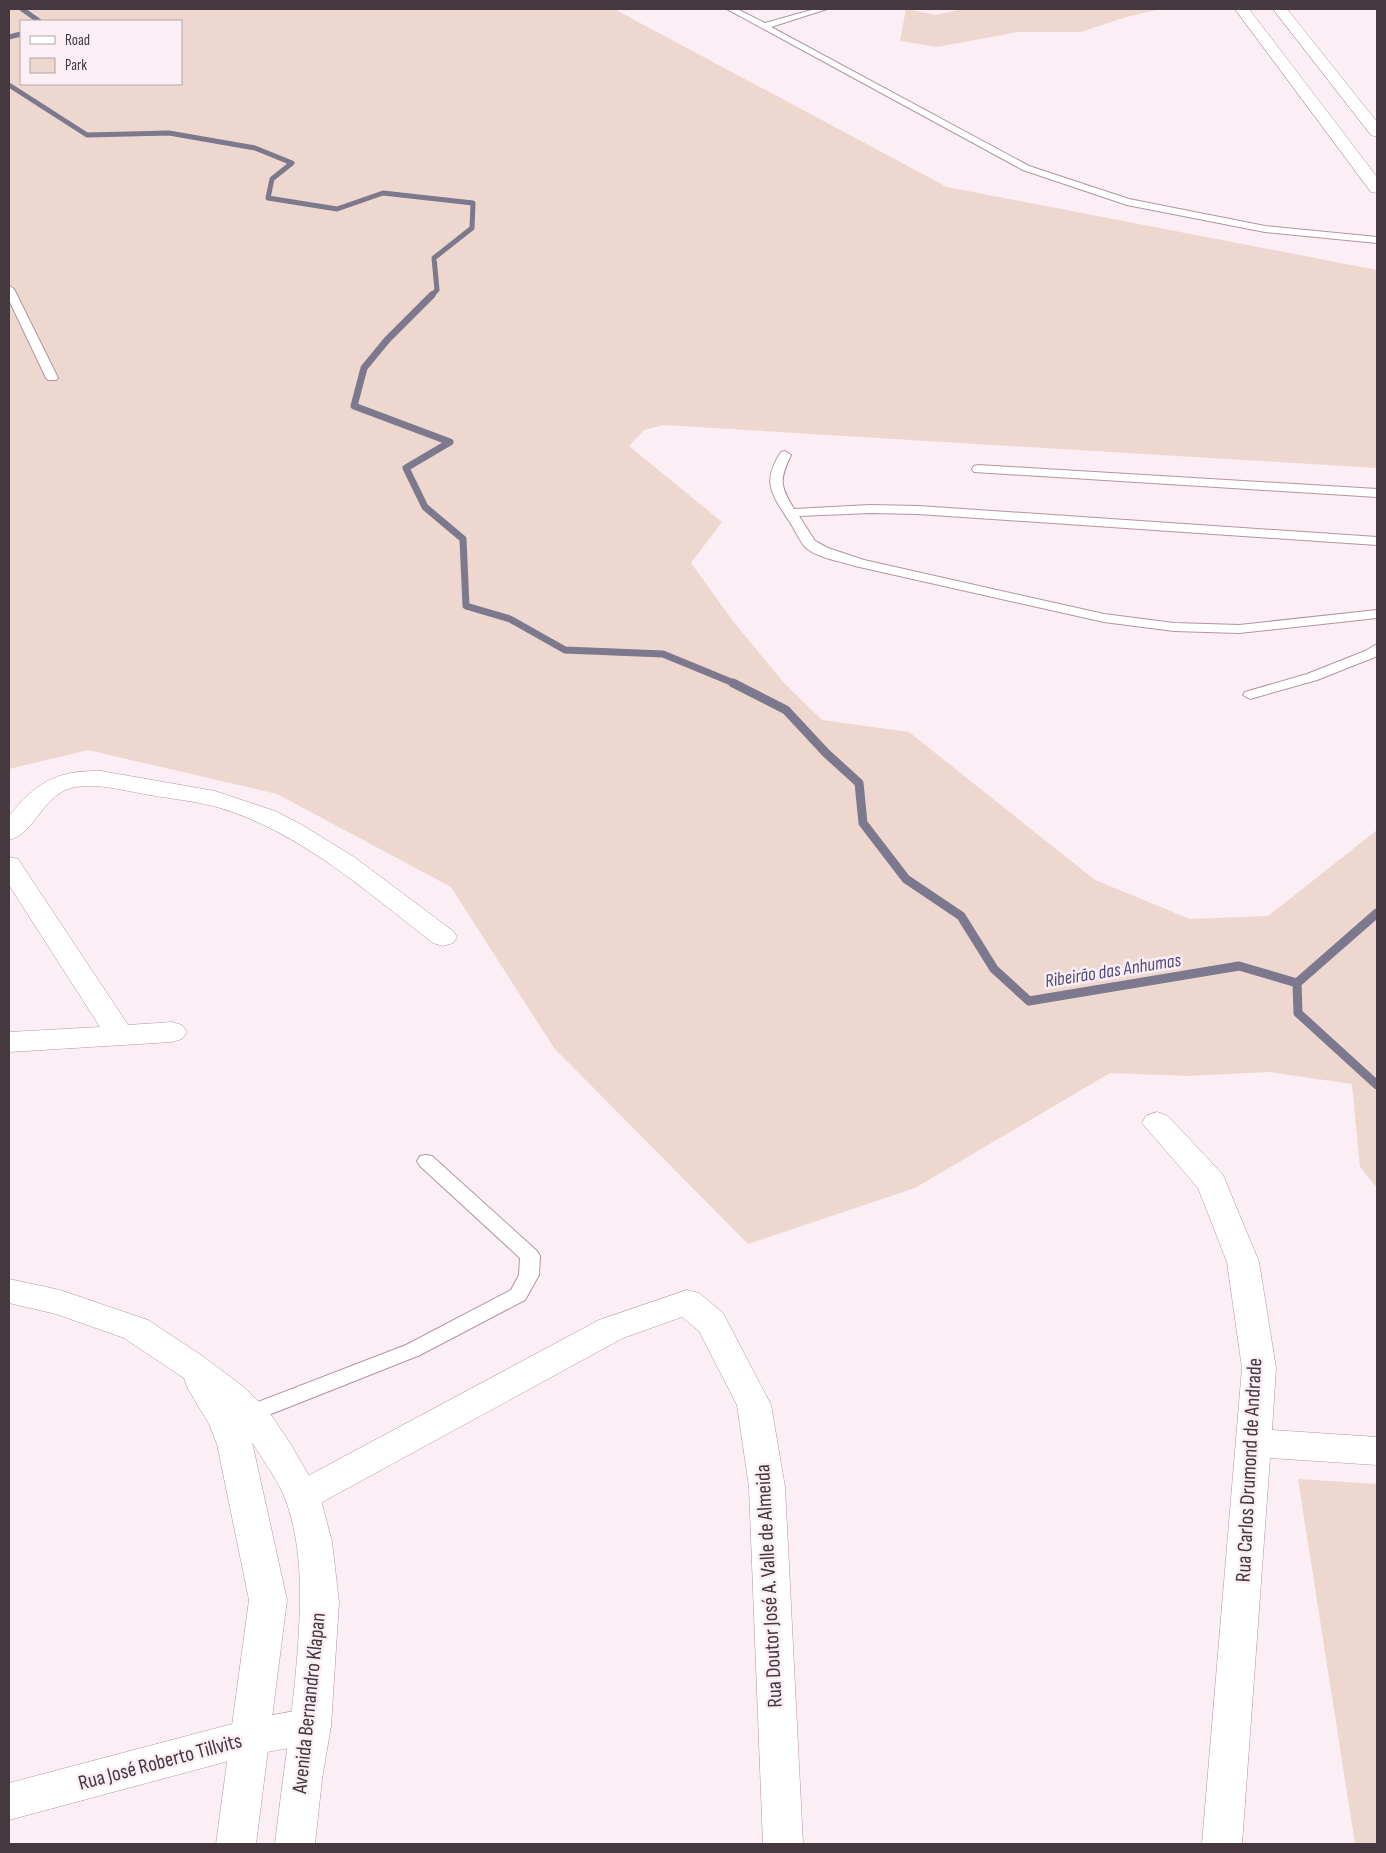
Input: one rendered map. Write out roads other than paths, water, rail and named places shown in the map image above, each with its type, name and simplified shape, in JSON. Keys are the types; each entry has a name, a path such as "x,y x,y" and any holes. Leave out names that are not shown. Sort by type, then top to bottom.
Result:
{"street":[{"path":"1242,9 1377,188"},
{"path":"1280,9 1377,132"},
{"path":"9,832 43,794 54,786 79,779 134,784 234,804 253,811 326,848 443,937"},
{"path":"9,865 120,1035"},
{"path":"9,1042 172,1032"},
{"name":"Rua Carlos Drumond de Andrade","path":"1157,1123 1212,1183 1243,1262 1259,1368 1222,1844"},
{"name":"Avenida Bernandro Klapan","path":"9,1291 60,1302 136,1329 192,1366 237,1417 258,1422 302,1496 314,1542 320,1602 311,1726 294,1844"},
{"name":"Rua Doutor José A. Valle de Almeida","path":"302,1496 611,1329 687,1302 711,1322 754,1405 767,1486 783,1844"},
{"name":"Avenida Bernandro Klapan","path":"236,1844 268,1600 235,1444 237,1417"},
{"path":"1253,1443 1377,1451"},
{"name":"Rua José Roberto Tillvits","path":"9,1802 251,1737 311,1726"}],"lane":[{"path":"731,9 1026,168 1127,202 1265,229 1377,240"},
{"path":"764,26 823,9"},
{"path":"9,289 52,378"},
{"path":"785,455 776,473 776,490 810,544 822,551 860,563 1104,618 1174,627 1239,629 1377,614"},
{"path":"978,469 1377,493"},
{"path":"790,513 870,509 918,510 1377,541"},
{"path":"1250,695 1312,677 1370,654 1377,648"},
{"path":"237,1417 413,1350 518,1295 529,1275 530,1256 426,1161"}],"waterway":[{"name":"Ribeirão das Anhumas","path":"22,9 38,20"},
{"name":"Ribeirão das Anhumas","path":"9,37 20,34"},
{"name":"Ribeirão das Anhumas","path":"9,85 87,135 169,133 255,148 292,163 272,179 268,198 337,209 383,193 473,203 472,228 434,258 437,290 387,340 364,368 354,406 450,442 406,468 425,507 463,539 466,606 510,619 565,650 663,654 736,684"},
{"name":"Ribeirão das Anhumas","path":"733,683 786,710 826,753 859,783 863,823 906,879 961,916 994,969 1029,1001 1239,966 1297,983"},
{"path":"1297,983 1377,913"},
{"name":"Ribeirão das Anhumas","path":"1297,983 1298,1013 1377,1085"}]}
